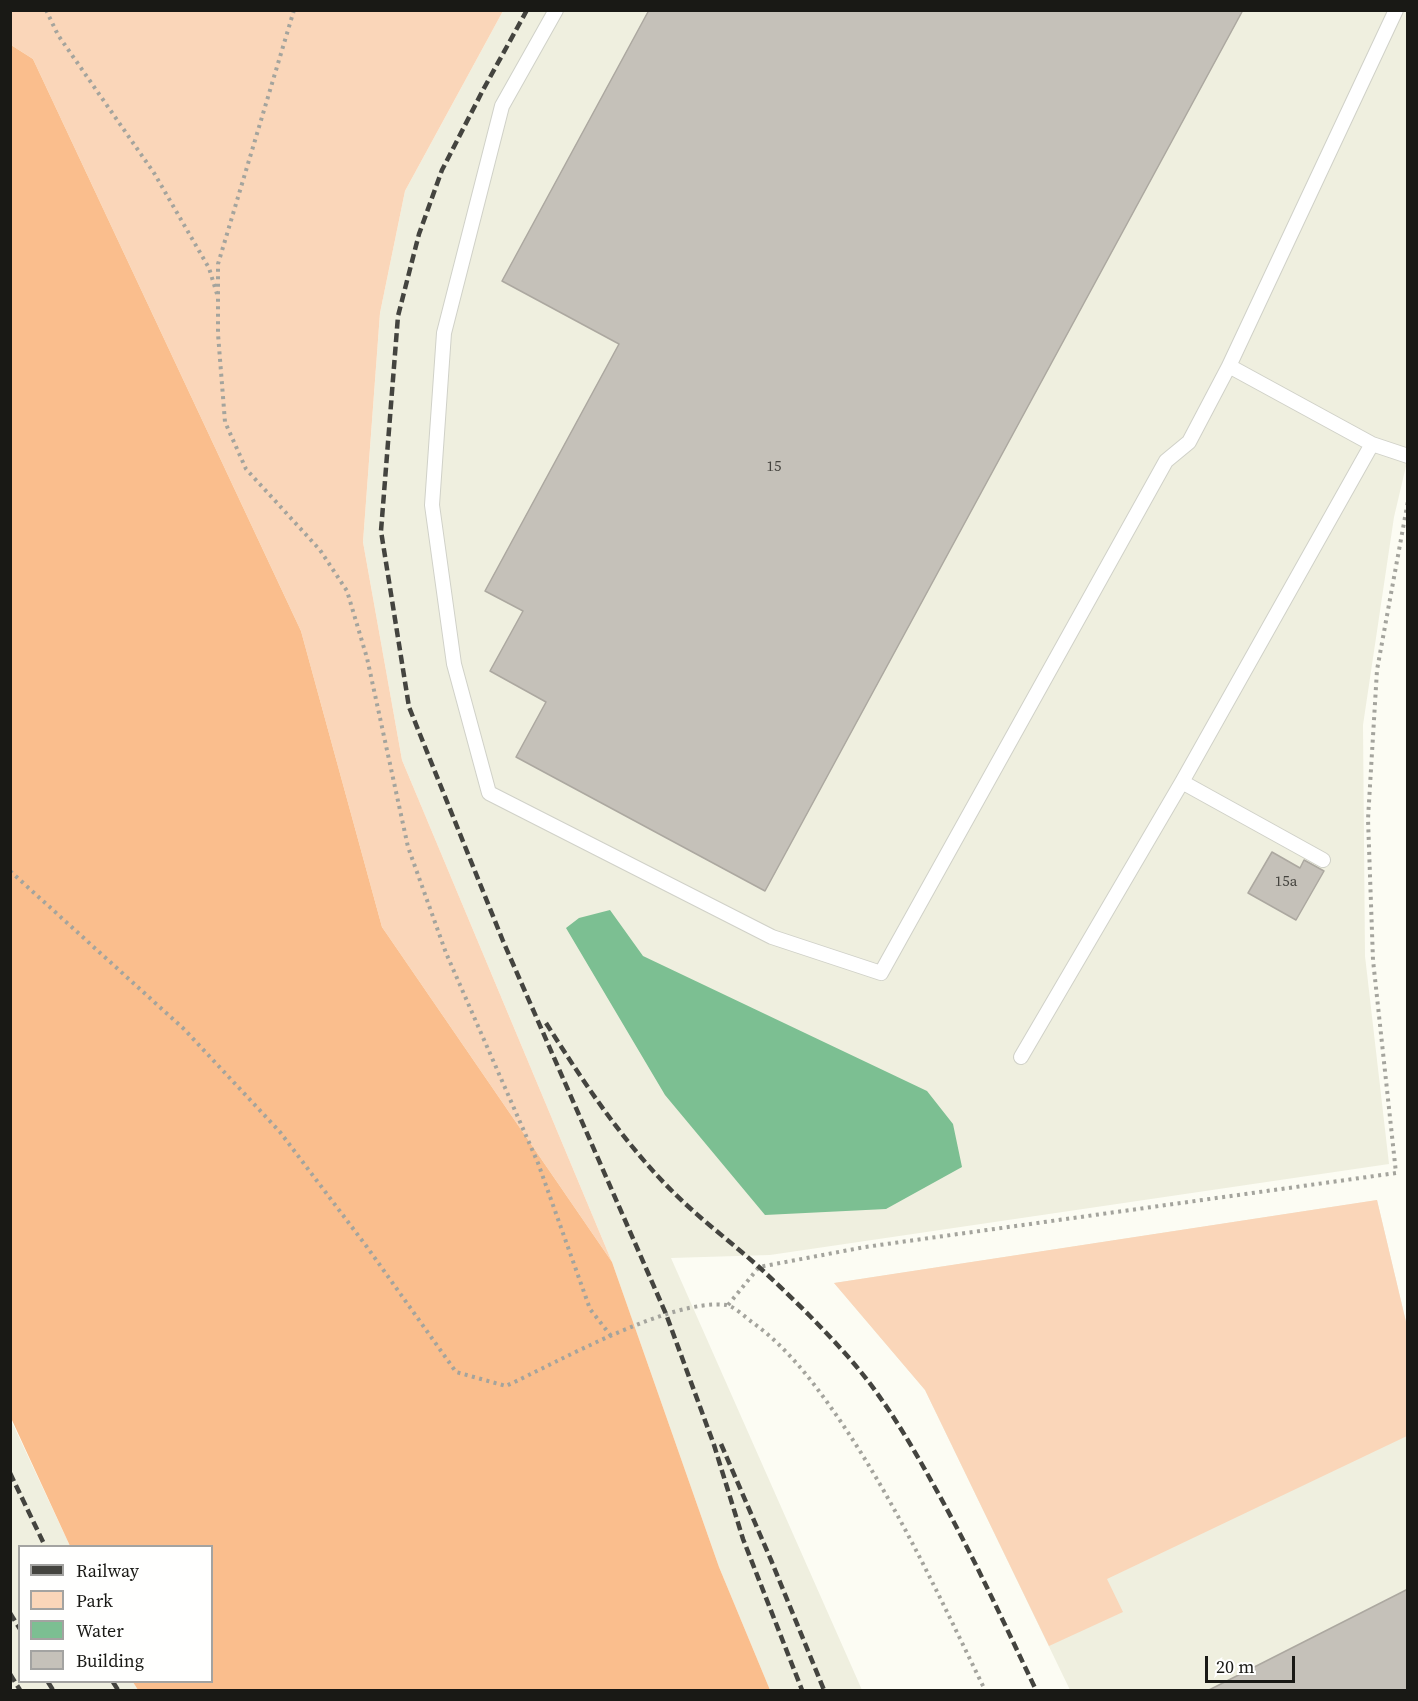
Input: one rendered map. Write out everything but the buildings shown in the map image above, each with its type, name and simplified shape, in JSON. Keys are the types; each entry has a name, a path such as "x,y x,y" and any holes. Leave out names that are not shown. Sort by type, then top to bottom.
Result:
{"lane":[{"path":"556,10 502,106 444,333 432,505 454,664 489,793 772,937 882,973 1166,461 1189,441 1229,366 1396,10"},
{"path":"1229,366 1372,444 1407,456"},
{"path":"1021,1057 1182,782 1372,444"},
{"path":"1182,782 1323,860"}],"path":[{"path":"46,10 58,35 154,173 209,268 218,297"},
{"path":"294,10 218,264 218,334 225,422 246,469 320,550 347,591 367,658 408,847 446,953 538,1163 590,1309 611,1336"},
{"path":"728,1305 759,1267 800,1258 1396,1173 1373,960 1368,819 1377,670 1407,501"},
{"path":"10,871 185,1030 280,1132 367,1247 456,1372 506,1386 611,1336 666,1314 700,1306 728,1305 768,1333 808,1375 865,1457 917,1551 985,1690"}],"shaded area":[{"path":"503,11 1407,11 1407,462 1394,517 1363,725 1365,956 1389,1164 770,1255 671,1258 862,1690 770,1690 719,1567 612,1262 402,760 363,542 380,313 405,191"},
{"path":"11,45 33,59 301,631 382,927 612,1262 719,1567 770,1690 138,1690 134,1683 213,1683 213,1545 70,1545 11,1418"},
{"path":"1377,1200 1407,1326 1407,1690 1070,1690 925,1390 834,1283"},
{"path":"10,1418 70,1545 18,1545 18,1683 134,1683 138,1690 11,1690"}],"green space":[{"path":"10,11 503,11 405,191 380,313 363,542 402,760 612,1262 382,927 301,631 33,59 11,45"},
{"path":"1377,1200 1407,1326 1407,1436 1107,1579 1123,1612 1049,1646 925,1390 834,1283"}],"water":[{"path":"610,910 643,956 927,1091 953,1124 962,1167 886,1209 765,1215 665,1095 566,928 579,918"}],"railway":[{"path":"527,10 442,170 419,234 398,316 381,531 409,707 503,941 666,1314 714,1445 743,1539 802,1690"},
{"path":"546,1023 605,1111 637,1153 683,1202 791,1297 832,1339 868,1381 903,1431 947,1509 1036,1690"},
{"path":"721,1444 824,1690"},
{"path":"10,1473 45,1545"},
{"path":"10,1613 18,1626"},
{"path":"10,1674 20,1690"},
{"path":"49,1683 53,1690"},
{"path":"114,1683 118,1690"}]}
